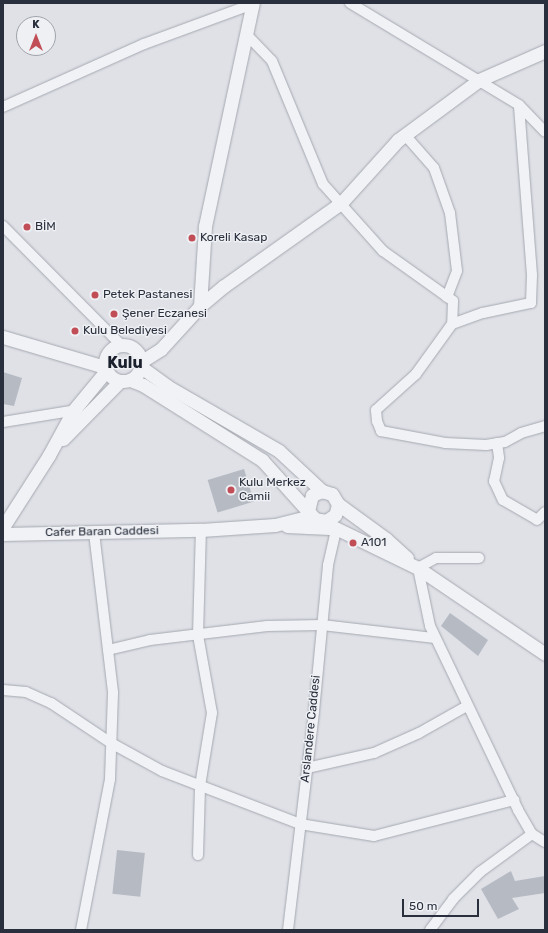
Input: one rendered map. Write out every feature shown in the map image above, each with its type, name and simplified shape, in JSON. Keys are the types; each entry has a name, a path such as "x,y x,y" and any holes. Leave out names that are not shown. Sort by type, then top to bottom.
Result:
{"street":[{"path":"200,306 205,226 253,3"},
{"path":"3,107 144,44 253,3"},
{"path":"350,3 519,105 545,132"},
{"path":"246,34 272,61 323,184 342,202 383,251 453,301 452,324 416,374 376,410 376,421 381,431 444,443 497,443 545,426"},
{"path":"48,455 91,408 125,380 137,375 141,364 161,349 200,306 342,202 405,135 479,80 545,51"},
{"path":"452,324 483,313 531,303 532,275 525,204 519,105"},
{"path":"405,135 434,168 450,213 457,271 447,296"},
{"path":"3,226 121,344 137,350 141,364 167,386 279,451 322,491"},
{"path":"3,337 106,369 125,380 143,385 262,460 313,516 336,529 418,568"},
{"path":"3,527 48,455 73,411 106,369 107,354 121,344"},
{"path":"3,422 91,408"},
{"path":"497,443 500,458 494,481 497,491 503,500 525,515 537,520 545,512"},
{"path":"313,516 308,500 316,492 322,491 332,494 338,504 386,539 418,568 545,654"},
{"path":"275,525 313,516 326,521 335,515 338,504"},
{"path":"275,525 336,529"},
{"name":"Cafer Baran Caddesi","path":"3,534 201,530 275,525"},
{"name":"Arslandere Caddesi","path":"288,930 331,546 336,529"},
{"path":"198,855 200,786 212,713 198,636 201,530"},
{"path":"81,930 110,779 114,692 94,532"},
{"path":"418,568 436,558 479,558"},
{"path":"418,568 430,626 435,638 467,706 532,834 545,842"},
{"path":"108,650 150,640 198,636 267,626 322,625 435,638"},
{"path":"3,690 26,692 51,703 111,743 162,771 300,824 374,836 514,800"},
{"path":"307,768 374,753 419,733 467,706"},
{"path":"430,930 453,899 480,872 532,834"}],"building":[{"path":"3,372 22,378 14,406 3,404"},
{"name":"Kulu Merkez Camii","path":"244,469 254,502 218,513 208,480"},
{"path":"450,613 488,640 478,656 441,626"},
{"path":"117,850 145,853 140,897 112,894"},
{"path":"511,871 515,881 545,876 545,893 512,898 519,909 498,919 481,889"}],"place":[{"name":"BİM","path":"27,227"},
{"name":"Koreli Kasap","path":"192,238"},
{"name":"Petek Pastanesi","path":"95,295"},
{"name":"Şener Eczanesi","path":"114,314"},
{"name":"Kulu Belediyesi","path":"75,331"},
{"name":"Kulu Merkez Camii","path":"231,490"},
{"name":"A101","path":"353,543"}],"district":[{"name":"Kulu","path":"125,363"}]}
